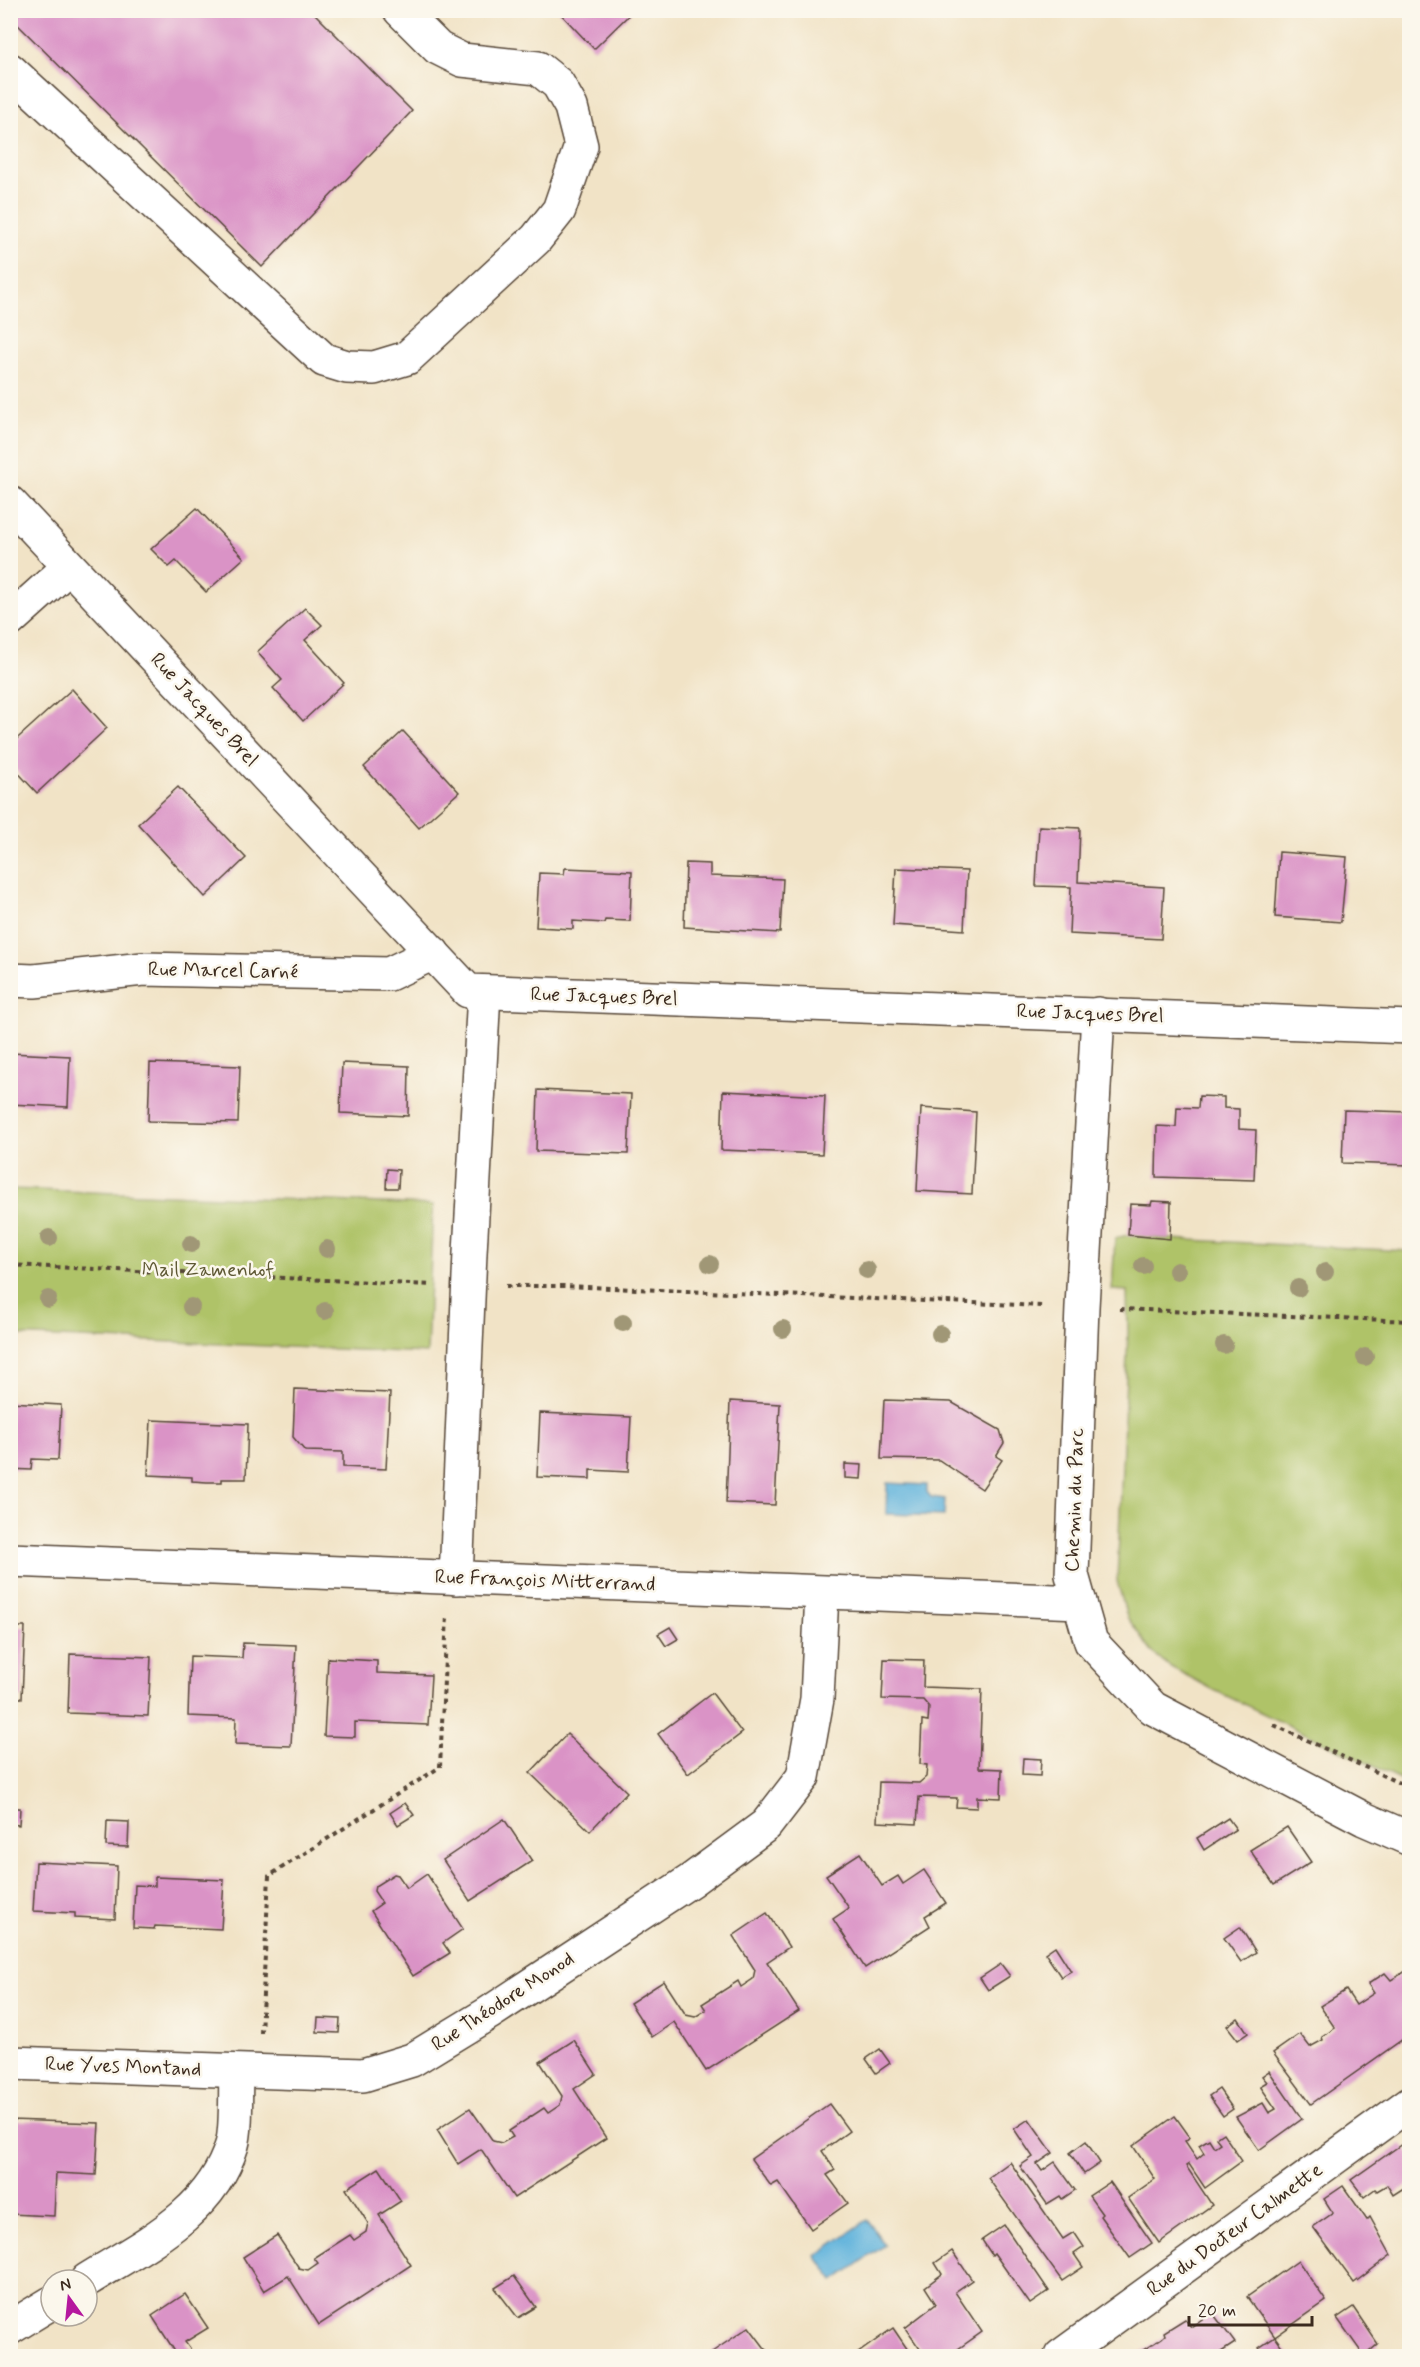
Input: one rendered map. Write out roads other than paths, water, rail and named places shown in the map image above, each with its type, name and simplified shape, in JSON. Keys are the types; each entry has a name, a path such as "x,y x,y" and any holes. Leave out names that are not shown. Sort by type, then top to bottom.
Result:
{"street":[{"path":"10,70 324,360 347,367 374,368 407,358 536,239 559,210 581,146 571,107 558,84 538,68 462,60 438,48 400,10"},
{"name":"Rue Jacques Brel","path":"10,503 468,992 1410,1027"},
{"path":"10,620 69,567"},
{"name":"Rue Marcel Carné","path":"10,980 34,981 143,969 389,974 432,954"},
{"path":"456,1578 484,992"},
{"name":"Chemin du Parc","path":"1098,1014 1082,1307 1072,1575 1091,1642 1153,1708 1364,1819 1410,1839"},
{"name":"Rue François Mitterrand","path":"10,1560 1080,1602"},
{"name":"Rue Théodore Monod","path":"248,2072 363,2075 412,2060 489,2013 690,1881 766,1825 803,1777 817,1699 822,1593"},
{"name":"Rue Yves Montand","path":"10,2063 248,2072"},
{"path":"99,2272 178,2223 217,2182 233,2144 248,2072"},
{"name":"Rue du Docteur Calmette","path":"1061,2356 1410,2103"},
{"path":"10,2328 39,2310"}],"water":[{"path":"887,1483 927,1485 927,1492 931,1497 945,1499 944,1516 886,1514"},
{"path":"867,2220 885,2245 834,2281 816,2256"}],"park label":[{"name":"Mail Zamenhof","path":"208,1270"}]}
